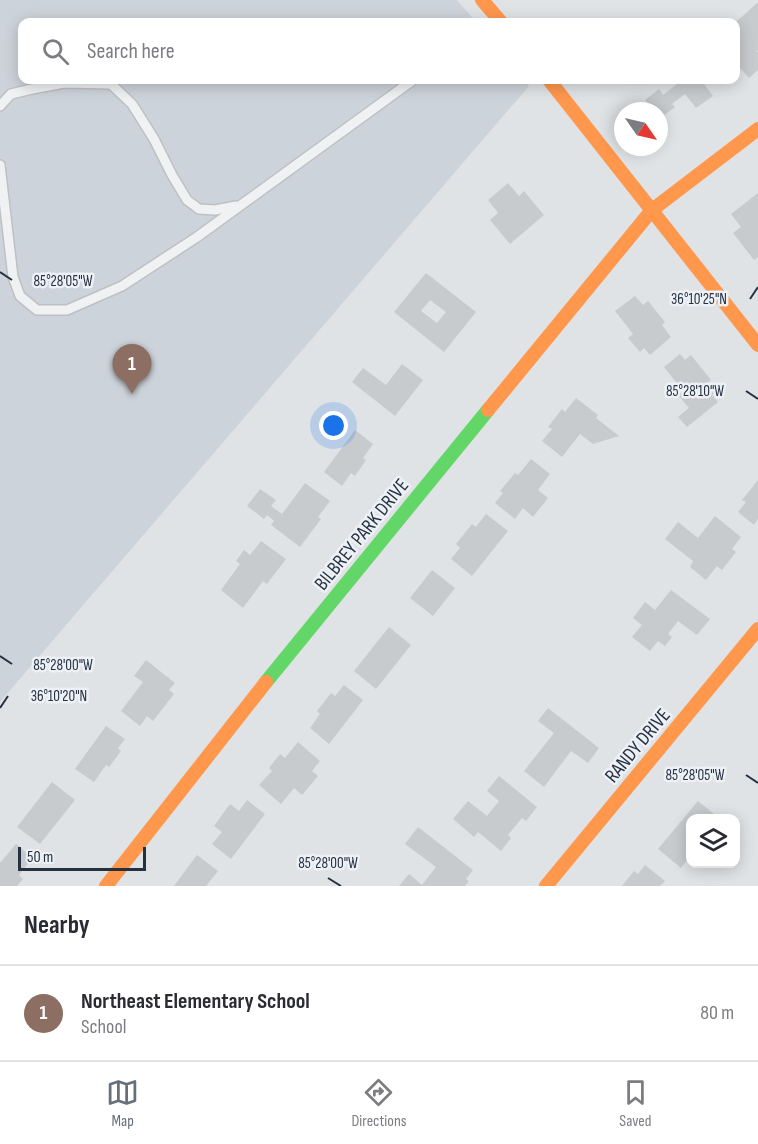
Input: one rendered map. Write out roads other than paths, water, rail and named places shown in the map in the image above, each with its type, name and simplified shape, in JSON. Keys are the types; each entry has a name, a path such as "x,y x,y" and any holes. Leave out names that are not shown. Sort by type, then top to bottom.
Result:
{"street":[{"path":"482,0 493,18"},
{"path":"552,84 758,345"},
{"name":"BILBREY PARK DRIVE","path":"106,886 282,662 652,210 758,129"},
{"name":"RANDY DRIVE","path":"546,886 758,629"}],"lane":[{"path":"0,106 11,94 59,84"},
{"path":"111,84 132,104 188,200 199,209 215,210 240,205"},
{"path":"0,165 13,277 20,296 38,310 67,310 122,286 197,237 407,84"}],"place":[{"name":"Northeast Elementary School","path":"132,394"}]}
